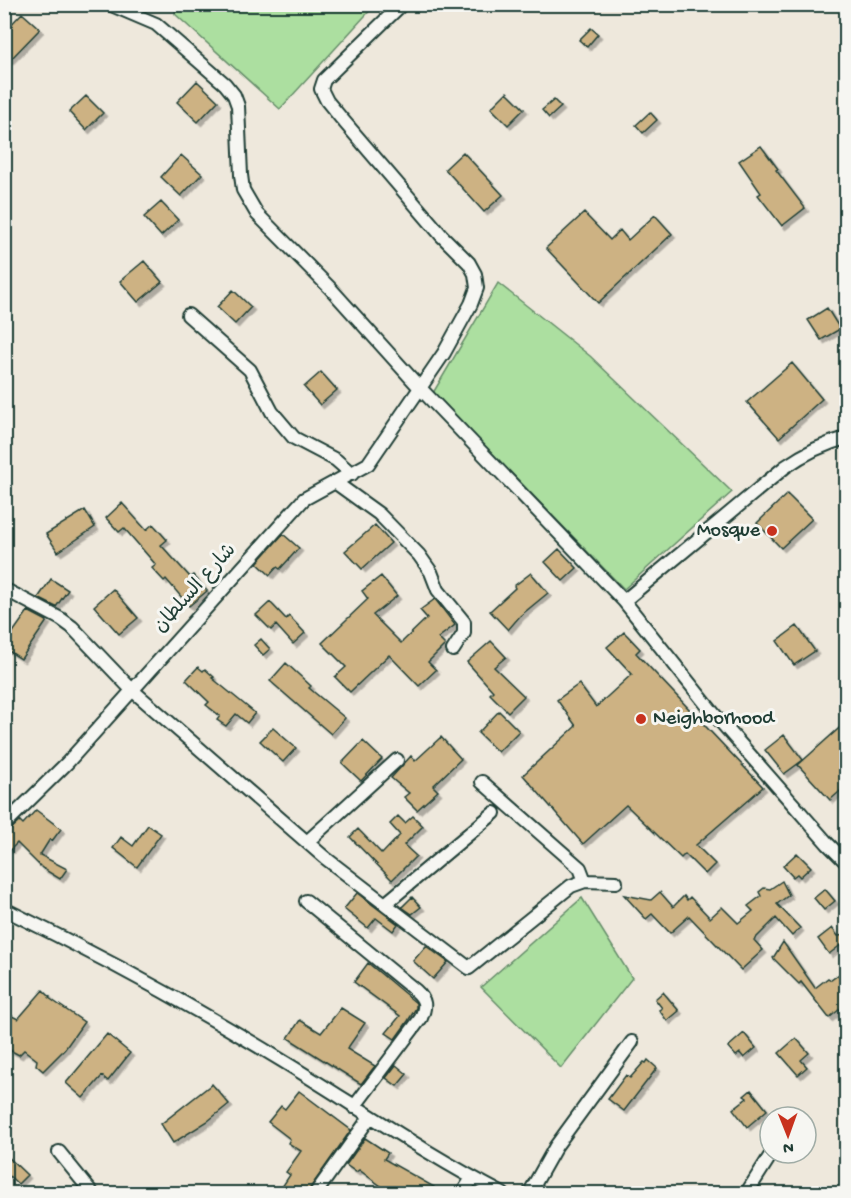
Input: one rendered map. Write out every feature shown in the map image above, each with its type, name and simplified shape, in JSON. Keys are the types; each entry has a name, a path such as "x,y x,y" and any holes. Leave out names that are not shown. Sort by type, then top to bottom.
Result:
{"street":[{"path":"109,4 156,24 225,84 234,95 238,106 243,190 257,214 330,288 420,388 624,601 714,714 846,862"},
{"name":"شارع السلطان","path":"4,825 67,763 131,689 304,499 368,464 444,353 471,304 477,288 475,274 469,262 442,236 340,118 321,89 324,80 402,4"},
{"path":"188,315 250,370 257,379 268,406 294,438 336,460 352,474"},
{"path":"624,601 785,466 803,454 846,438"},
{"path":"336,483 379,514 419,555 431,572 438,590 460,615 465,626 464,633 453,650"},
{"path":"4,589 61,618 131,689 307,843 469,968 572,886 585,881 616,882"},
{"path":"307,843 397,760"},
{"path":"482,782 580,868 585,881"},
{"path":"385,904 494,813"},
{"path":"306,901 422,996 425,1004 421,1018 354,1107"},
{"path":"4,909 97,955 179,1000 281,1060 370,1117 503,1194"},
{"path":"529,1194 556,1146 632,1042"},
{"path":"315,1194 370,1117"},
{"path":"59,1152 93,1194"},
{"path":"746,1194 764,1165"},
{"path":"462,1194 472,1178"}],"green space":[{"path":"176,4 375,5 280,109 175,14"},
{"path":"498,283 590,356 732,492 624,589 433,393"},
{"path":"582,898 632,978 561,1068 481,987"}],"building":[{"path":"22,13 40,29 9,61 4,57 4,32"},
{"path":"591,28 598,34 587,47 579,40"},
{"path":"197,81 218,101 198,122 177,102"},
{"path":"507,92 524,109 508,125 491,108"},
{"path":"86,96 103,113 86,130 69,112"},
{"path":"554,100 561,107 549,118 542,110"},
{"path":"650,112 657,120 643,133 636,125"},
{"path":"761,146 805,208 782,226 758,195 761,193 739,161"},
{"path":"463,152 503,195 484,212 445,169"},
{"path":"181,155 202,174 181,196 161,177"},
{"path":"161,202 178,220 161,236 144,217"},
{"path":"584,213 610,240 620,230 628,240 655,215 672,234 598,303 546,248"},
{"path":"144,261 162,282 138,302 120,281"},
{"path":"233,290 251,307 235,324 217,307"},
{"path":"827,308 840,329 821,340 808,320"},
{"path":"792,363 822,399 779,438 747,402"},
{"path":"321,372 337,390 320,405 304,387"},
{"path":"787,494 812,519 781,548 757,523"},
{"path":"122,503 146,530 153,524 167,540 161,545 191,578 193,575 207,591 189,606 166,579 164,581 152,568 156,565 124,528 119,532 106,518"},
{"path":"85,510 95,527 58,552 46,534"},
{"path":"375,525 391,543 362,569 345,551"},
{"path":"283,534 299,548 280,569 277,567 270,575 257,563"},
{"path":"559,549 577,568 563,581 545,562"},
{"path":"531,573 548,593 520,616 508,630 490,611 515,588 514,586"},
{"path":"381,576 397,596 373,615 401,643 427,618 420,610 435,599 455,625 438,638 445,645 428,662 436,670 419,686 389,655 350,692 335,677 346,667 322,643 368,599 362,591"},
{"path":"51,579 68,590 56,607 38,598"},
{"path":"113,589 138,618 119,634 94,606"},
{"path":"270,602 286,619 289,616 305,633 293,644 276,625 271,630 256,615"},
{"path":"28,611 47,621 21,659 4,648 4,645"},
{"path":"797,626 815,651 794,665 777,641"},
{"name":"Neighborhood","path":"624,632 640,649 636,653 763,787 696,845 715,864 705,874 685,854 681,858 626,805 583,844 523,775 576,726 557,700 579,684 596,707 632,674 607,647"},
{"path":"261,639 270,649 263,655 254,645"},
{"path":"491,641 506,657 494,667 524,696 508,712 490,694 493,691 467,662"},
{"path":"286,663 311,686 309,688 345,718 331,734 270,681"},
{"path":"198,667 203,671 205,669 214,677 212,678 255,713 247,723 236,714 226,726 217,720 220,716 206,705 209,702 186,680"},
{"path":"499,711 519,731 498,752 478,733"},
{"path":"846,722 846,786 830,800 798,765"},
{"path":"273,728 296,748 283,762 260,741"},
{"path":"784,735 803,760 784,774 765,750"},
{"path":"441,737 461,759 433,786 438,791 417,810 404,797 409,793 391,778 411,756 415,761"},
{"path":"363,741 382,759 361,781 342,763"},
{"path":"36,810 61,829 52,841 50,839 40,855 67,869 60,879 42,868 17,843 10,850 4,845 4,836 20,821 23,824"},
{"path":"398,816 405,823 413,816 423,826 404,845 416,856 392,880 350,837 358,829 382,854 400,835 390,824"},
{"path":"148,825 161,834 137,867 113,848 121,837 133,846"},
{"path":"797,853 811,867 800,877 797,874 793,877 783,866"},
{"path":"782,881 789,895 777,904 800,928 792,936 776,918 754,940 763,950 741,970 689,916 670,933 652,914 646,919 624,895 651,900 660,892 673,907 684,896 687,900 690,897 710,918 722,907 738,923 753,911 748,906 761,896 759,892 764,888 770,889"},
{"path":"825,889 835,901 824,910 814,898"},
{"path":"357,893 398,924 393,931 376,918 368,928 344,909"},
{"path":"412,897 421,907 412,914 402,907"},
{"path":"832,928 838,936 846,935 846,941 829,954 818,939"},
{"path":"783,942 815,988 846,969 846,1004 829,1018 801,982 799,984 773,958"},
{"path":"426,946 448,962 433,979 413,961"},
{"path":"368,963 416,1003 416,1008 395,1039 386,1033 400,1016 354,982"},
{"path":"43,990 49,998 84,1022 65,1049 43,1071 36,1065 37,1060 24,1050 19,1055 4,1047 4,1012 18,1019"},
{"path":"663,992 679,1011 667,1021 659,1010 662,1008 655,999"},
{"path":"341,1008 365,1023 347,1049 375,1066 361,1084 288,1038 300,1020 321,1033"},
{"path":"744,1033 756,1048 744,1058 740,1053 736,1056 728,1047"},
{"path":"107,1034 130,1053 108,1081 102,1076 83,1098 66,1083"},
{"path":"796,1038 809,1053 801,1060 807,1067 798,1075 779,1053"},
{"path":"648,1060 657,1068 624,1111 608,1099 626,1075 630,1078"},
{"path":"396,1065 407,1074 397,1086 386,1078"},
{"path":"212,1084 229,1104 208,1121 173,1143 161,1124"},
{"path":"751,1090 763,1105 758,1105 758,1118 747,1127 733,1109 747,1098 744,1096"},
{"path":"299,1091 351,1130 306,1194 285,1194 280,1190 290,1175 286,1172 301,1151 288,1143 290,1139 268,1122 281,1106 285,1109"},
{"path":"365,1138 388,1153 384,1159 434,1187 430,1194 392,1194 359,1170 356,1172 346,1165"},
{"path":"4,1153 27,1175 18,1184 4,1171"}],"place":[{"name":"Mosque","path":"772,531"},
{"name":"Neighborhood","path":"641,719"}]}
